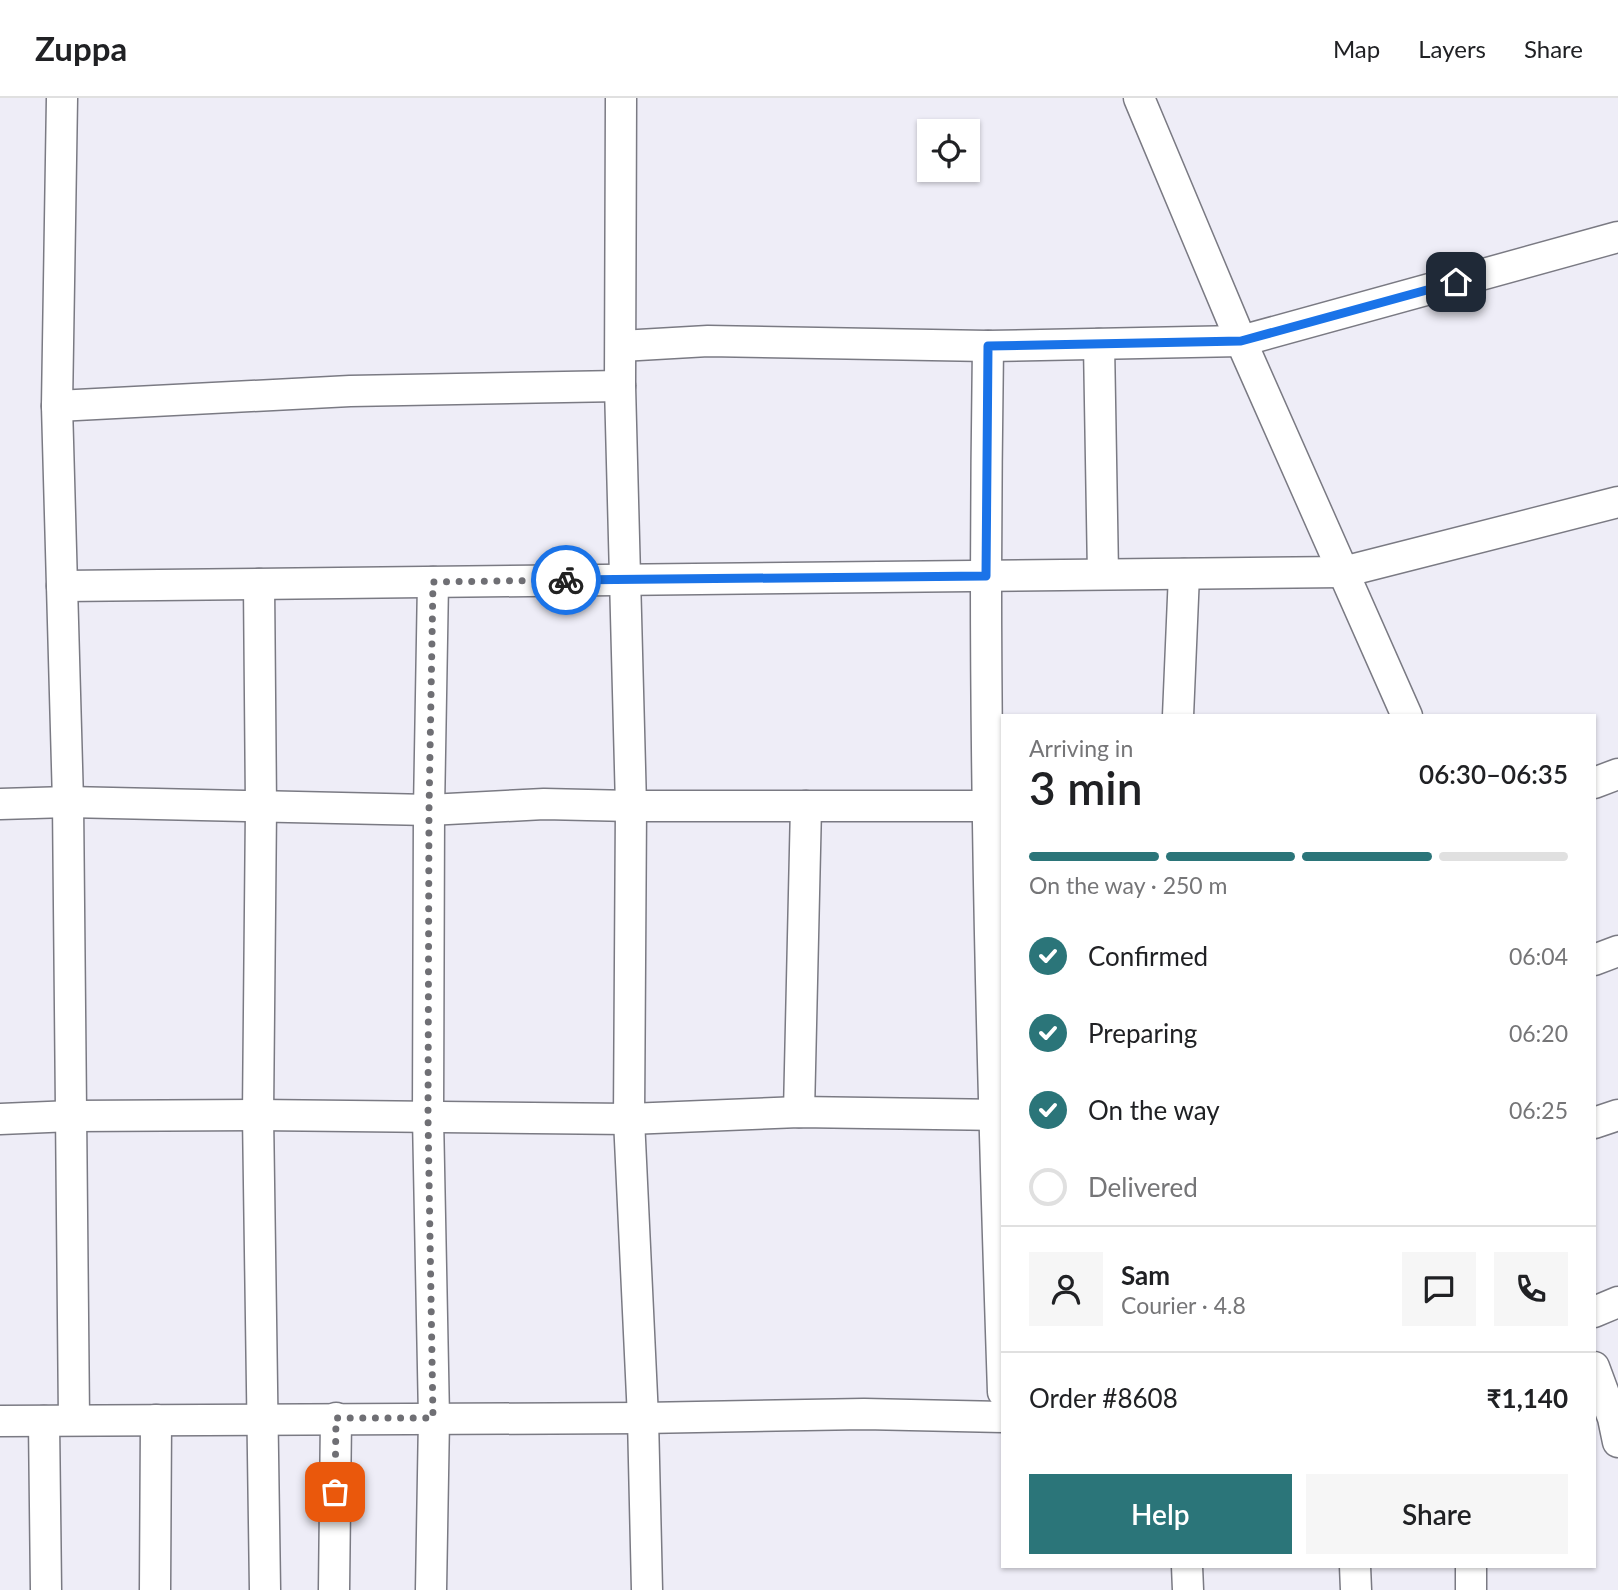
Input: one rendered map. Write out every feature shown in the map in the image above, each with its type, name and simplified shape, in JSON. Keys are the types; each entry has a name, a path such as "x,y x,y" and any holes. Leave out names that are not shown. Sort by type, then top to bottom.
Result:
{"street":[{"path":"62,98 57,406 68,802 74,1420"},
{"path":"621,98 620,386 631,806 629,1119 643,1418 647,1590"},
{"path":"1139,98 1241,341 1406,714"},
{"path":"621,346 708,341 988,346 1241,341 1618,237"},
{"path":"1099,344 1103,574"},
{"path":"988,346 986,576 995,806 1001,1281"},
{"path":"57,406 350,391 620,386"},
{"path":"62,586 1343,572 1618,502"},
{"path":"1178,714 1184,574"},
{"path":"431,1590 433,1418 428,1117 433,582"},
{"path":"259,584 261,807 258,1115 265,1590"},
{"path":"1596,782 1618,774"},
{"path":"0,804 68,802 429,810 544,804 995,806"},
{"path":"799,1112 806,806"},
{"path":"1596,959 1618,951"},
{"path":"0,1119 258,1115 629,1119 799,1112 998,1115"},
{"path":"1596,1122 1618,1115"},
{"path":"1596,1311 1618,1302"},
{"path":"1596,1375 1608,1426"},
{"path":"0,1421 643,1418 864,1414 1001,1417"},
{"path":"334,1590 336,1418"},
{"path":"155,1590 156,1420"},
{"path":"44,1421 46,1590"},
{"path":"1187,1568 1188,1590"},
{"path":"1355,1568 1356,1590"},
{"path":"1471,1568 1471,1590"}],"way so far":[{"path":"335,1492 336,1418 433,1418 428,1117 433,582 566,580"}],"route":[{"path":"566,580 986,576 988,346 1241,341 1456,282"}]}
